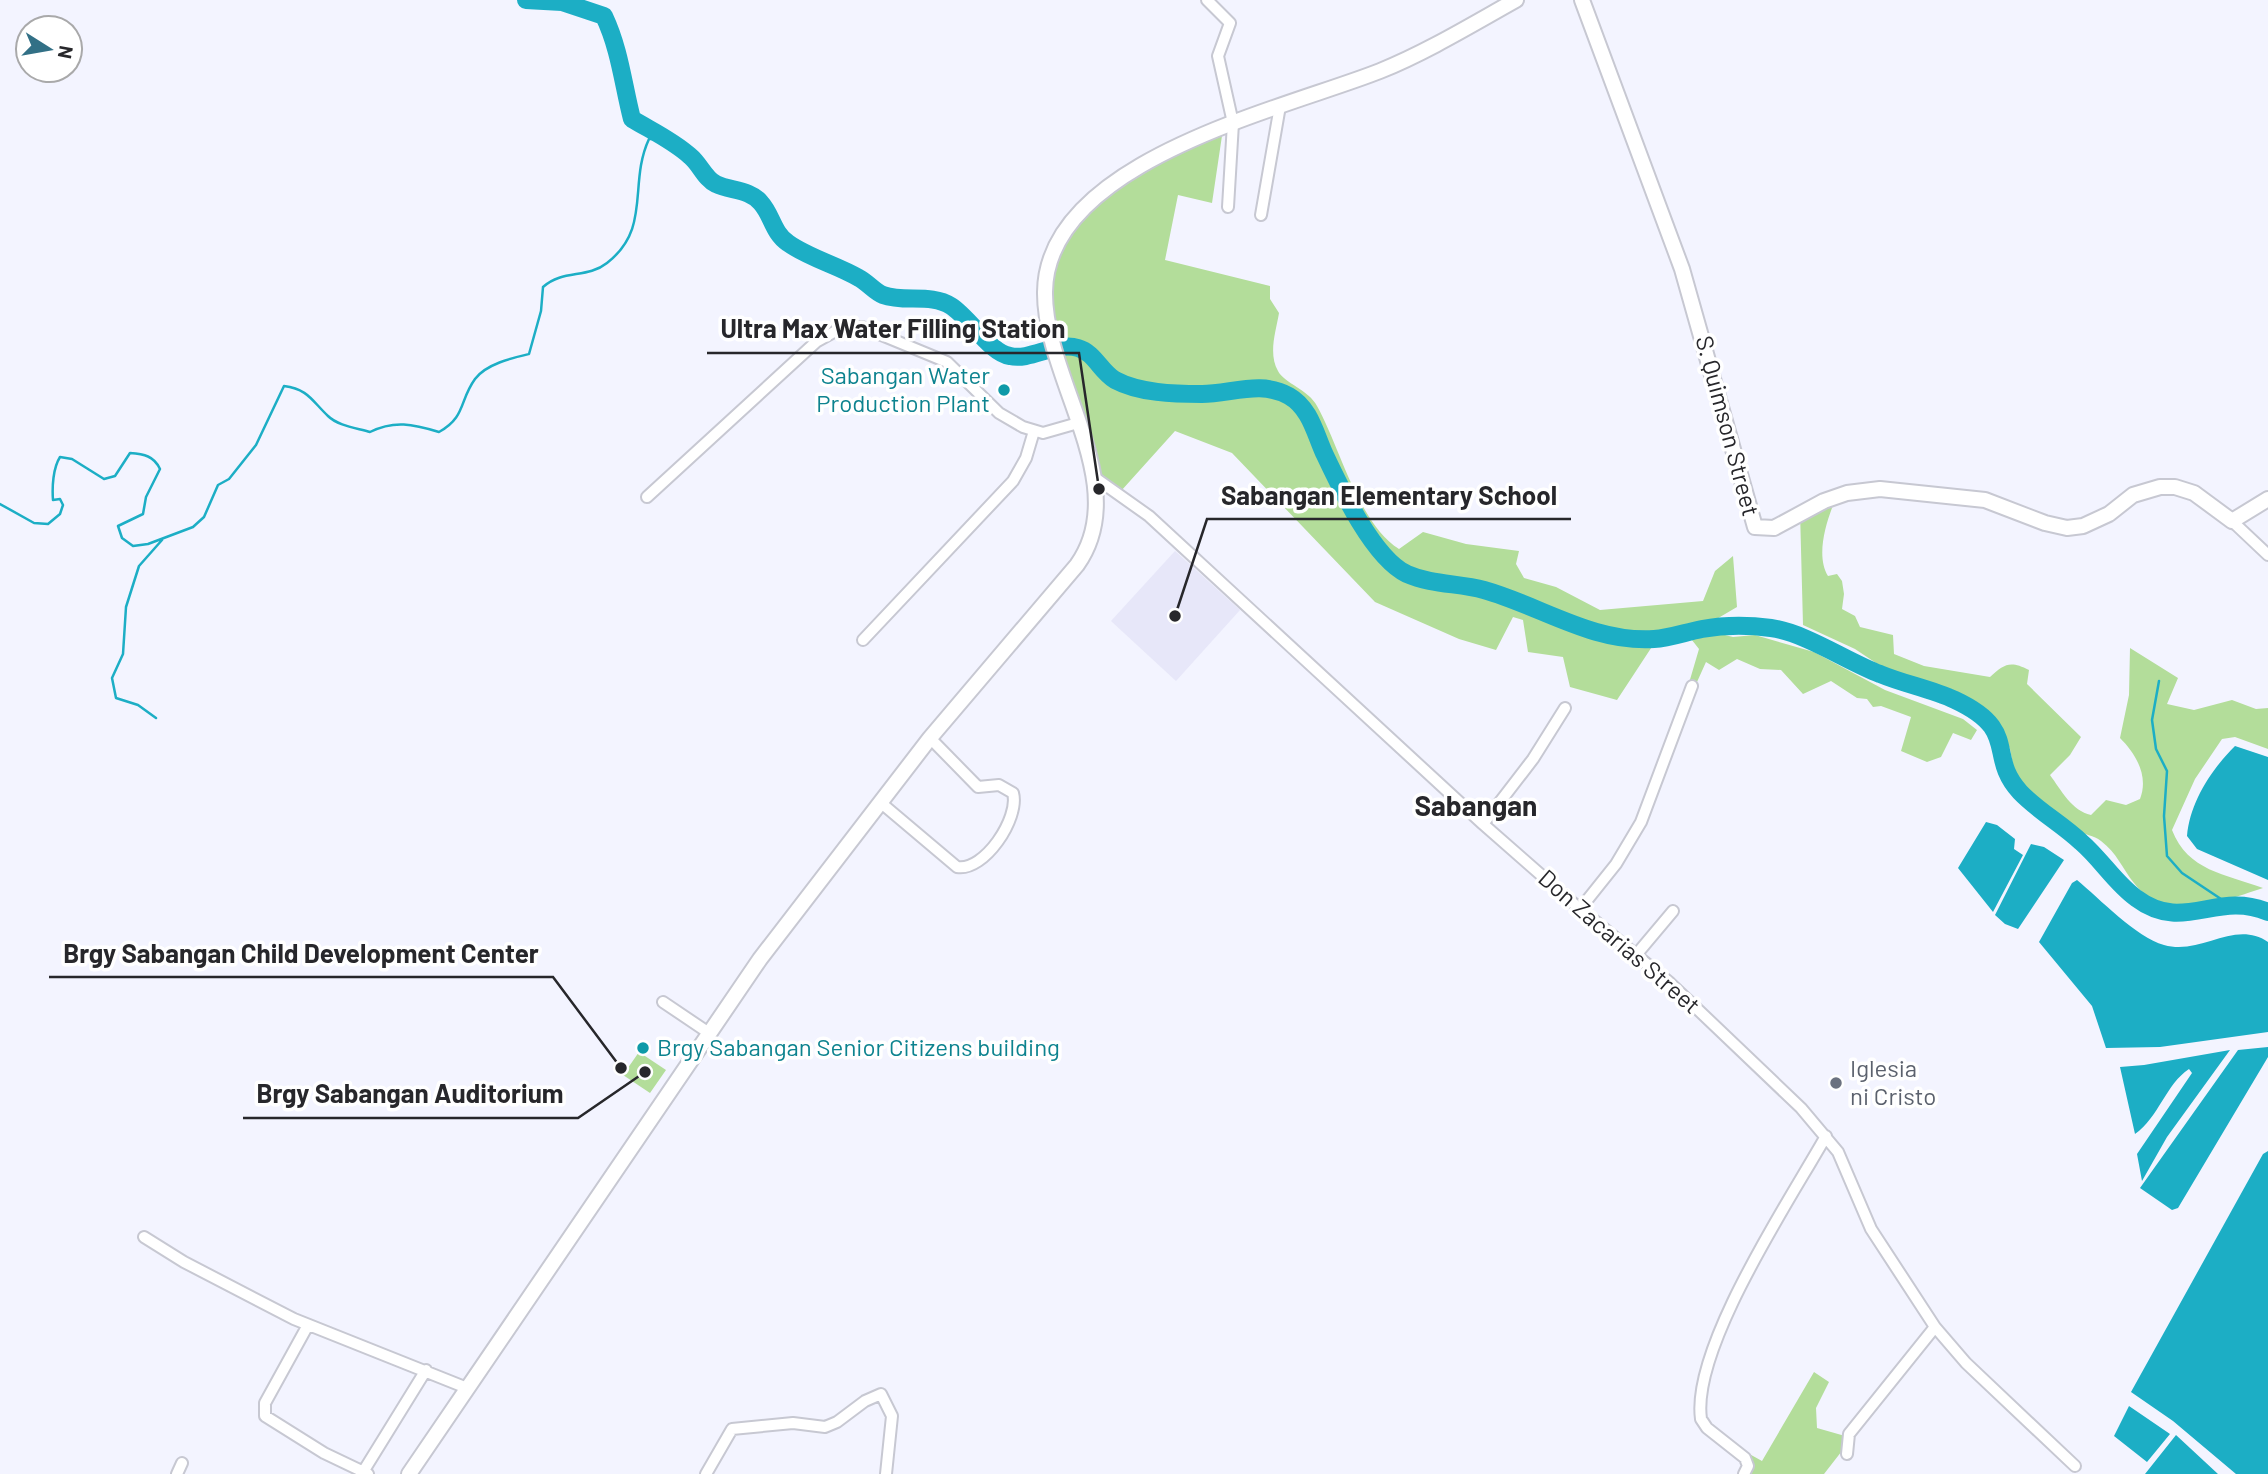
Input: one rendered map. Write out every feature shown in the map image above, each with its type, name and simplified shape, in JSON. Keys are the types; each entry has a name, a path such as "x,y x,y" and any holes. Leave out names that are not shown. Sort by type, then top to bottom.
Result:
{"street":[{"path":"1208,0 1230,23 1218,56 1233,123 1228,208"},
{"path":"409,1474 760,959 930,738 1083,557 1094,538 1098,519 1094,477 1054,354 1046,303 1046,280 1059,242 1078,214 1126,174 1233,123 1384,69 1516,0"},
{"name":"S. Quimson Street","path":"1582,0 1682,269 1755,527 1774,528 1824,500 1847,493 1880,489 1985,500 2045,523 2067,528 2083,526 2109,514 2133,495 2160,487 2175,487 2194,493 2232,521"},
{"path":"1261,215 1280,106"},
{"path":"647,497 816,342 842,327 870,330 947,362 999,413 1034,431 1051,432 1078,422"},
{"path":"863,640 1013,481 1026,458 1034,431"},
{"name":"Don Zacarias Street","path":"1094,477 1149,516 1483,824 1679,991 1826,1136 1841,1157 1871,1229 1935,1327 1966,1363 2075,1466"},
{"path":"2268,499 2232,521 2268,555"},
{"path":"1580,909 1616,864 1641,822 1692,686"},
{"path":"1483,824 1539,752 1565,708"},
{"path":"880,802 957,867 966,869 978,862 1007,828 1014,804 1013,793 999,785 978,787 930,738"},
{"path":"1636,956 1673,911"},
{"path":"663,1002 709,1033"},
{"path":"1744,1474 1748,1465 1745,1458 1707,1428 1701,1419 1704,1383 1726,1319 1826,1136"},
{"path":"144,1237 184,1262 308,1325 467,1388"},
{"path":"308,1325 265,1403 265,1416 324,1453 366,1473 426,1370"},
{"path":"1847,1454 1849,1434 1935,1327"},
{"path":"706,1474 726,1437 735,1428 793,1423 825,1427 881,1394 892,1416 886,1474"},
{"path":"177,1474 182,1463"}],"shaded area":[{"path":"1175,551 1240,610 1176,681 1111,621"}],"green space":[{"path":"1223,129 1212,203 1178,195 1165,260 1270,286 1270,299 1279,313 1273,350 1278,371 1313,400 1361,503 1385,537 1399,549 1423,532 1466,544 1519,551 1516,564 1524,578 1556,587 1600,610 1703,601 1715,571 1733,556 1737,607 1691,634 1709,631 1733,637 1755,635 1814,652 1885,690 1963,719 1977,730 1971,740 1953,733 1941,757 1927,762 1901,751 1911,717 1881,706 1873,707 1867,699 1857,698 1831,681 1803,694 1781,670 1760,669 1737,659 1719,670 1706,662 1688,702 1684,700 1699,649 1688,635 1657,639 1617,700 1570,687 1563,657 1528,652 1523,620 1513,617 1496,650 1459,639 1375,602 1232,453 1175,431 1121,491 1089,470 1073,428 1054,360 1050,252 1116,182"},
{"path":"1836,498 1822,548 1828,576 1837,574 1842,581 1842,609 1855,616 1860,627 1893,635 1894,654 1924,666 1990,677 1999,669 2012,664 2029,670 2027,684 2081,737 2070,755 2050,775 2068,799 2084,813 2091,815 2106,800 2126,805 2140,799 2142,774 2131,751 2120,738 2129,695 2130,648 2178,678 2167,704 2194,710 2232,700 2256,709 2268,708 2268,749 2235,737 2222,739 2195,779 2172,830 2179,844 2198,863 2263,888 2196,906 2162,904 2147,896 2101,841 2076,830 2018,791 2010,749 2004,736 1993,718 1976,704 1953,690 1900,679 1855,649 1803,625 1800,511"},
{"path":"639,1052 666,1070 650,1093 623,1075"},
{"path":"1814,1372 1829,1382 1816,1408 1817,1428 1852,1438 1824,1474 1749,1474 1735,1446 1762,1461"}],"water":[{"path":"2235,746 2268,757 2268,880 2197,849 2187,836 2192,811 2203,787"},
{"path":"1986,822 1997,825 2015,839 2014,849 2023,855 1993,912 1958,868"},
{"path":"2031,844 2044,847 2064,860 2018,929 2005,924 1995,915"},
{"path":"2077,880 2130,926 2164,945 2191,946 2243,934 2268,942 2268,1032 2160,1047 2106,1048 2092,1006 2039,942 2072,883"},
{"path":"2268,1047 2268,1057 2178,1208 2172,1210 2140,1188 2238,1050"},
{"path":"2230,1050 2167,1137 2142,1181 2137,1154 2192,1073 2189,1069 2181,1075 2150,1119 2135,1134 2120,1067"},
{"path":"2268,1151 2268,1474 2236,1474 2173,1421 2131,1392 2263,1154"},
{"path":"2129,1406 2170,1434 2147,1462 2114,1436"},
{"path":"2176,1435 2218,1474 2145,1474"}],"waterway":[{"path":"526,0 562,2 604,16 618,54 632,119 683,150 694,159 712,182 756,198 765,208 779,234 788,243 859,278 880,294 943,302 958,311 995,349 1010,356 1026,356 1061,347 1084,350 1115,380 1135,388 1202,394 1257,388 1278,391 1289,396 1307,414 1339,484 1370,538 1394,566 1407,574 1484,590 1588,629 1632,639 1654,639 1702,629 1736,626 1771,628 1798,635 1889,678 1946,696 1975,711 1996,733 2010,779 2020,792 2081,842 2136,898 2153,908 2170,912 2232,906 2268,912"},
{"path":"0,504 34,523 48,524 60,514 63,505 60,499 53,500 54,478 60,457 72,459 104,479 115,476 130,453 135,453 152,458 160,469 146,497 143,514 118,526 122,538 133,546 148,544 193,527 204,517 218,485 229,479 256,445 284,386 309,396 332,419 348,426 370,432 404,424 439,432 454,420 470,387 480,374 500,362 529,354 541,311 543,287 559,278 599,268 621,249 635,220 640,172 649,139 667,139"},
{"path":"156,718 138,705 116,698 112,678 123,654 126,607 139,566 162,540"},
{"path":"2159,681 2152,720 2156,749 2167,771 2164,816 2167,856 2182,873 2227,903"}],"place":[{"name":"Sabangan Water Production Plant","path":"1004,390"},
{"name":"Ultra Max Water Filling Station","path":"1099,489"},
{"name":"Sabangan Elementary School","path":"1175,616"},
{"name":"Brgy Sabangan Senior Citizens building","path":"643,1048"},
{"name":"Brgy Sabangan Child Development Center","path":"621,1068"},
{"name":"Brgy Sabangan Auditorium","path":"645,1072"},
{"name":"Iglesia ni Cristo","path":"1836,1083"}],"district":[{"name":"Sabangan","path":"1476,806"}]}
